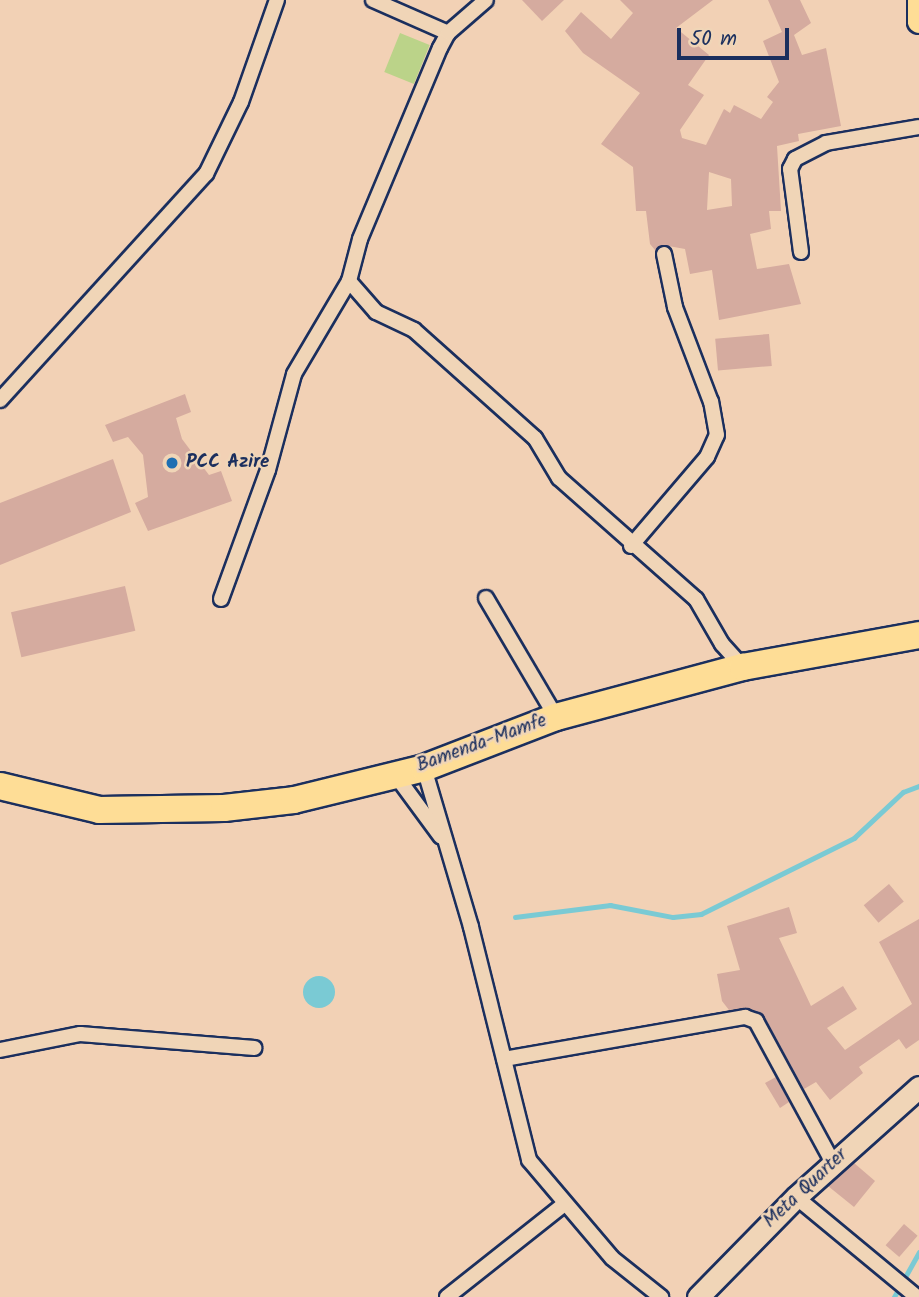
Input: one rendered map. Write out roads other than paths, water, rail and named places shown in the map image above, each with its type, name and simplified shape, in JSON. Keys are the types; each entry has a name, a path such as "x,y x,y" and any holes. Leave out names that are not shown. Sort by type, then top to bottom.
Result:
{"highway":[{"name":"Bamenda-Mamfe","path":"0,786 99,810 224,808 294,800 394,773 424,768 556,717 743,667 919,635"}],"main road":[{"path":"919,0 919,21"},
{"name":"Meta Quarter","path":"698,1297 796,1196 919,1087"}],"street":[{"path":"0,400 206,174 241,102 277,0"},
{"path":"373,0 448,33"},
{"path":"221,599 268,470 294,374 349,281 360,239 448,33 486,0"},
{"path":"801,253 790,169 794,159 825,143 919,127"},
{"path":"631,546 707,457 717,435 711,402 675,307 664,254"},
{"path":"349,281 376,312 414,330 535,438 559,478 631,546 696,599 722,644 743,667"},
{"path":"486,598 556,717"},
{"path":"424,768 449,849 529,1160 562,1206 612,1258 661,1297"},
{"path":"394,773 449,849"},
{"path":"504,1059 745,1017 756,1021 833,1163"},
{"path":"0,1049 80,1034 254,1048"},
{"path":"796,1196 917,1297"},
{"path":"447,1297 562,1206"}],"water":[{"path":"319,976 330,981 335,992 330,1003 319,1008 308,1003 303,992 308,981"}],"waterway":[{"path":"515,917 610,905 673,917 701,914 854,838 903,792 919,786"},
{"path":"894,1297 919,1252"}],"place":[{"name":"PCC Azire","path":"172,463"}]}
